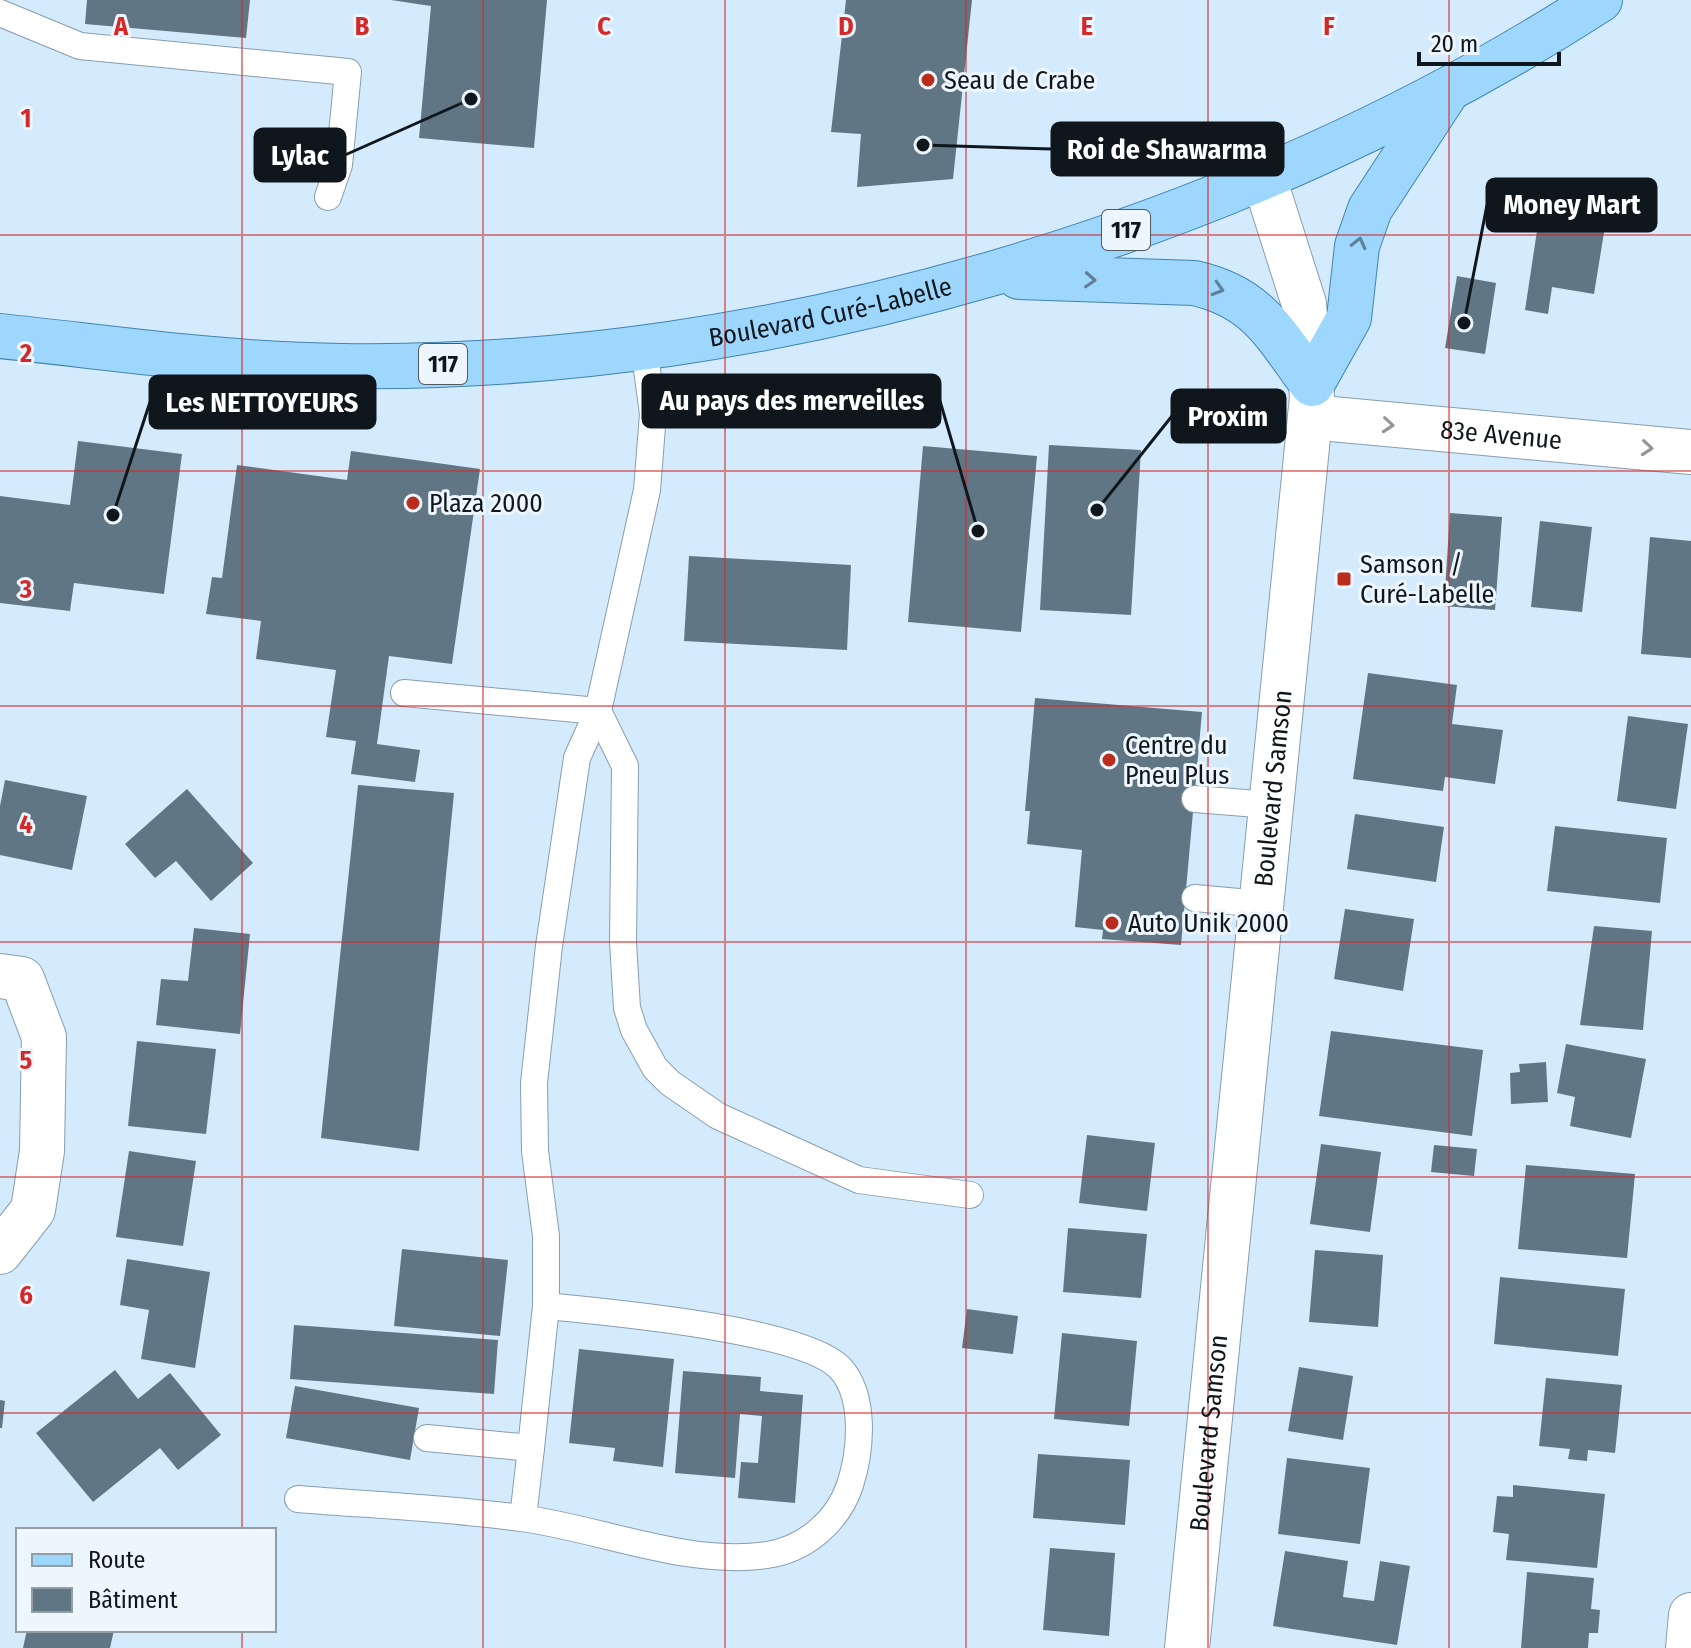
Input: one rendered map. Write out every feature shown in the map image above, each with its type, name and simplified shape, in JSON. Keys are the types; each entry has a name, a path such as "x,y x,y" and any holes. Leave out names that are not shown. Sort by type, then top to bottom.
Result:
{"main road":[{"name":"Boulevard Curé-Labelle","path":"0,336 214,359 340,366 519,360 644,347 843,311 984,275 1103,239 1263,175 1451,87 1600,0"},
{"path":"1311,400 1349,318 1357,246 1370,209 1451,87"},
{"path":"984,275 1194,283 1218,288 1257,311 1311,400"}],"street":[{"name":"Boulevard Samson","path":"1187,1648 1311,400 1304,304 1263,175"},
{"name":"83e Avenue","path":"1311,400 1691,452"},
{"path":"0,1252 33,1210 42,1151 44,1037 11,978"},
{"path":"1688,1648 1691,1615"}],"lane":[{"path":"0,13 80,46 348,72 339,165 328,197"},
{"path":"523,1518 546,1306 546,1236 535,1151 534,1083 549,946 577,758 598,711 647,490 653,414 644,347"},
{"path":"404,693 598,711"},
{"path":"598,711 625,766 623,942 627,1008 638,1040 655,1068 670,1083 718,1116 859,1180 970,1195"},
{"path":"1195,799 1270,805"},
{"path":"1195,898 1260,904"},
{"path":"298,1499 523,1518 690,1552 769,1555 804,1542 834,1516 845,1501 853,1477 859,1434 855,1401 843,1371 809,1348 641,1316 546,1306"},
{"path":"427,1438 531,1448"}],"building":[{"path":"87,0 250,0 246,38 85,24"},
{"path":"391,0 547,0 534,148 419,138 431,6"},
{"path":"846,0 972,0 953,179 857,187 861,134 831,132"},
{"path":"1542,198 1608,208 1594,294 1552,287 1548,314 1525,310"},
{"path":"1457,276 1496,283 1485,354 1445,348"},
{"path":"78,441 182,454 164,594 74,583 70,611 0,603 0,496 70,505"},
{"path":"1049,445 1141,450 1131,615 1040,610"},
{"path":"923,446 1037,456 1021,632 908,622"},
{"path":"351,451 480,469 452,664 389,656 377,744 420,750 415,782 351,774 356,741 326,737 336,670 256,659 261,621 206,614 212,577 222,578 237,465 347,480"},
{"path":"1450,513 1502,517 1495,610 1444,606"},
{"path":"1540,521 1592,527 1582,612 1531,607"},
{"path":"1650,537 1691,541 1691,658 1641,654"},
{"path":"689,556 851,565 847,650 684,641"},
{"path":"1368,673 1457,685 1452,724 1503,730 1495,784 1445,777 1443,791 1353,779"},
{"path":"1035,698 1202,712 1181,945 1102,939 1103,930 1075,927 1082,850 1027,844 1030,811 1025,811"},
{"path":"1628,716 1688,724 1676,809 1617,801"},
{"path":"5,780 87,796 72,870 0,855 0,806"},
{"path":"358,785 454,793 419,1151 321,1138"},
{"path":"187,789 253,863 211,901 176,861 155,878 125,844"},
{"path":"1355,814 1444,827 1436,882 1347,869"},
{"path":"1555,826 1667,838 1660,903 1547,891"},
{"path":"1345,909 1414,919 1403,991 1334,979"},
{"path":"1594,926 1652,931 1643,1030 1580,1025"},
{"path":"194,928 250,934 240,1034 156,1025 161,979 188,981"},
{"path":"1331,1031 1483,1050 1472,1136 1319,1116"},
{"path":"137,1041 216,1049 206,1134 128,1126"},
{"path":"1566,1044 1646,1059 1631,1138 1570,1126 1575,1097 1557,1093"},
{"path":"1546,1062 1548,1102 1511,1104 1510,1073 1520,1072 1519,1064"},
{"path":"1087,1135 1155,1143 1147,1211 1079,1203"},
{"path":"1321,1144 1381,1152 1370,1232 1310,1224"},
{"path":"1434,1145 1477,1149 1474,1176 1431,1172"},
{"path":"129,1151 196,1161 183,1246 116,1237"},
{"path":"1526,1165 1635,1174 1627,1258 1518,1249"},
{"path":"1068,1228 1147,1234 1141,1298 1063,1292"},
{"path":"402,1249 508,1260 500,1336 394,1326"},
{"path":"1315,1250 1383,1255 1378,1327 1309,1322"},
{"path":"127,1259 210,1272 195,1368 141,1359 149,1310 120,1305"},
{"path":"1500,1277 1625,1289 1618,1356 1494,1344"},
{"path":"967,1309 1018,1316 1013,1354 962,1348"},
{"path":"294,1325 498,1340 494,1394 290,1379"},
{"path":"1062,1333 1137,1341 1129,1426 1054,1419"},
{"path":"579,1349 674,1359 663,1467 613,1461 615,1448 569,1443"},
{"path":"1299,1367 1353,1376 1343,1440 1288,1431"},
{"path":"115,1370 138,1399 170,1373 221,1435 178,1470 160,1448 93,1502 36,1433"},
{"path":"683,1371 761,1377 760,1391 803,1395 795,1503 738,1498 741,1462 758,1463 762,1416 740,1414 735,1478 675,1473"},
{"path":"1546,1378 1622,1385 1615,1453 1588,1450 1587,1461 1568,1459 1570,1449 1539,1446"},
{"path":"295,1386 419,1408 410,1460 286,1438"},
{"path":"0,1400 5,1401 2,1428 0,1428"},
{"path":"1038,1454 1130,1460 1125,1525 1033,1518"},
{"path":"1287,1458 1370,1468 1360,1544 1278,1534"},
{"path":"1513,1485 1605,1494 1597,1568 1506,1560 1509,1534 1493,1532 1497,1496 1513,1497"},
{"path":"1050,1548 1115,1553 1109,1636 1043,1630"},
{"path":"1285,1551 1348,1561 1343,1597 1374,1601 1380,1561 1410,1566 1397,1645 1273,1626"},
{"path":"1527,1572 1594,1578 1591,1609 1600,1610 1598,1633 1589,1633 1588,1648 1521,1648"},
{"path":"27,1632 114,1632 110,1648 23,1648"}],"place":[{"name":"Seau de Crabe","path":"928,80"},
{"name":"Lylac","path":"471,99"},
{"name":"Roi de Shawarma","path":"923,145"},
{"name":"Money Mart","path":"1464,323"},
{"name":"Plaza 2000","path":"413,503"},
{"name":"Proxim","path":"1097,510"},
{"name":"Les NETTOYEURS","path":"113,515"},
{"name":"Au pays des merveilles","path":"978,531"},
{"name":"Samson / Curé-Labelle","path":"1344,579"},
{"name":"Centre du Pneu Plus","path":"1109,760"},
{"name":"Auto Unik 2000","path":"1112,923"}]}
